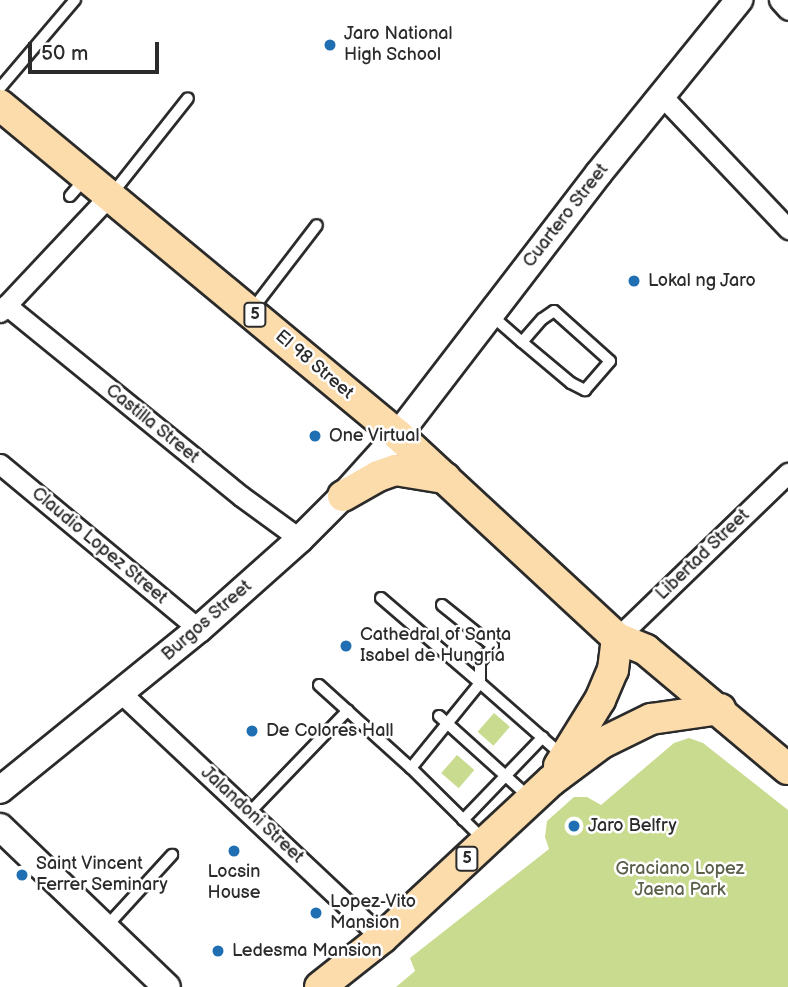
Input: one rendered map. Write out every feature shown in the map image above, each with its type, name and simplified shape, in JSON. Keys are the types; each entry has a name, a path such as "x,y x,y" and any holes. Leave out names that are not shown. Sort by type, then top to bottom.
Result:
{"main road":[{"name":"El 98 Street","path":"0,105 79,186 111,194 398,435 617,638"},
{"path":"343,496 378,476 395,470 445,478"},
{"name":"5","path":"320,987 382,938 486,842 600,700 613,670 617,638 646,650 720,709 788,769"},
{"name":"5","path":"547,768 642,721 676,713 720,709"}],"street":[{"name":"Cuartero Street","path":"398,435 661,94 738,0"},
{"path":"779,0 788,9"},
{"path":"661,94 788,229"},
{"path":"3,309 111,194"},
{"name":"Castilla Street","path":"3,309 241,496 300,539"},
{"name":"Burgos Street","path":"0,790 199,629 300,539 398,435"},
{"name":"Claudio Lopez Street","path":"0,464 199,629"},
{"name":"Libertad Street","path":"617,638 788,473"},
{"name":"Jalandoni Street","path":"121,693 382,938"},
{"path":"0,827 167,987"}],"lane":[{"path":"0,88 75,0"},
{"path":"111,194 188,98"},
{"path":"251,312 317,225"},
{"path":"491,314 522,342 585,390 610,361 559,312 549,312 522,342"},
{"path":"382,598 480,683 547,768"},
{"path":"411,768 443,720 480,683 480,662 493,646 442,605"},
{"path":"319,685 411,768 486,842"},
{"path":"250,813 348,710"},
{"path":"443,720 507,775"},
{"path":"463,820 507,775 547,768"},
{"path":"507,775 547,768"},
{"path":"106,928 172,855"}],"green space":[{"path":"494,713 510,727 493,746 478,732"},
{"name":"Graciano Lopez Jaena Park","path":"689,738 703,743 788,810 788,987 396,987 415,971 410,958 549,849 545,837 547,821 574,797 587,797 601,805 674,743"},
{"path":"457,755 474,770 459,788 441,773"}],"place":[{"name":"Jaro National High School","path":"330,45"},
{"name":"Lokal ng Jaro","path":"634,281"},
{"name":"One Virtual","path":"315,436"},
{"name":"Cathedral of Santa Isabel de Hungría","path":"346,646"},
{"name":"De Colores Hall","path":"252,731"},
{"name":"Jaro Belfry","path":"574,826"},
{"name":"Locsin House","path":"234,851"},
{"name":"Saint Vincent Ferrer Seminary","path":"22,875"},
{"name":"Lopez-Vito Mansion","path":"316,913"},
{"name":"Ledesma Mansion","path":"218,951"}]}
